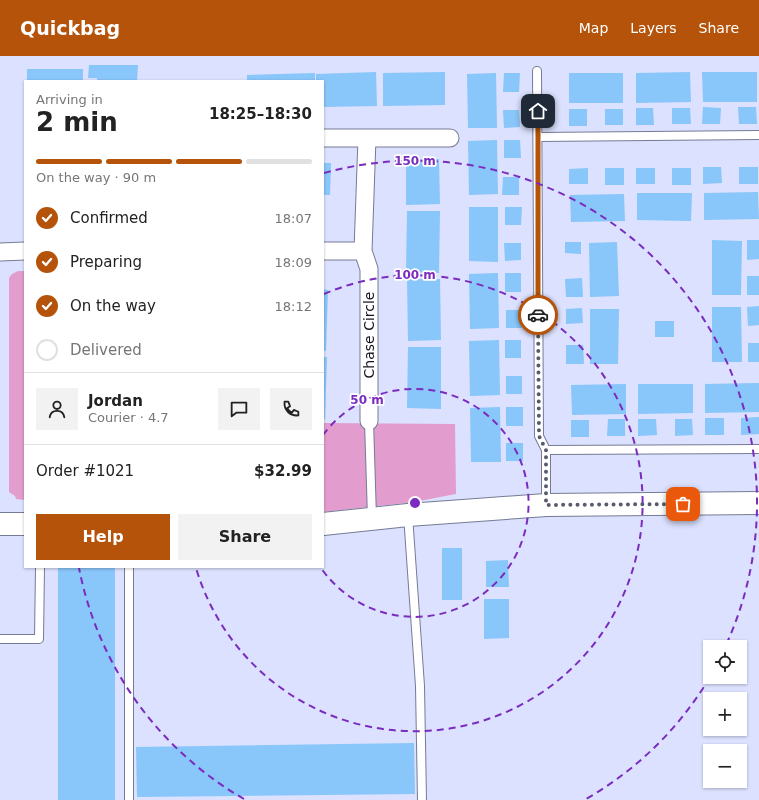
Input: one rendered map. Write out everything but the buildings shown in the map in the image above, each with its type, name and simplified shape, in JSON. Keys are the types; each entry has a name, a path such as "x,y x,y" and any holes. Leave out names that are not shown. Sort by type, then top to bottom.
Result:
{"main road":[{"path":"324,524 408,515 546,505 759,503"},
{"path":"0,524 24,524"}],"street":[{"path":"324,138 450,138"},
{"name":"Chase Circle","path":"367,138 363,251 369,269 369,421"},
{"path":"0,252 24,251"},
{"path":"324,251 363,251"}],"lane":[{"path":"537,72 539,436 546,450 546,505"},
{"path":"538,137 759,135"},
{"path":"369,421 372,519"},
{"path":"546,450 759,449"},
{"path":"408,515 420,686 422,800"},
{"path":"0,639 38,639 40,568"},
{"path":"129,568 129,800"}],"shaded area":[{"path":"18,271 24,271 24,500 16,499 15,496 9,492 9,278 12,274"},
{"path":"324,423 455,424 456,494 414,502 324,512"}],"way so far":[{"path":"538,315 539,436 546,450 546,505 683,504"}],"route":[{"path":"538,111 538,315"}]}
